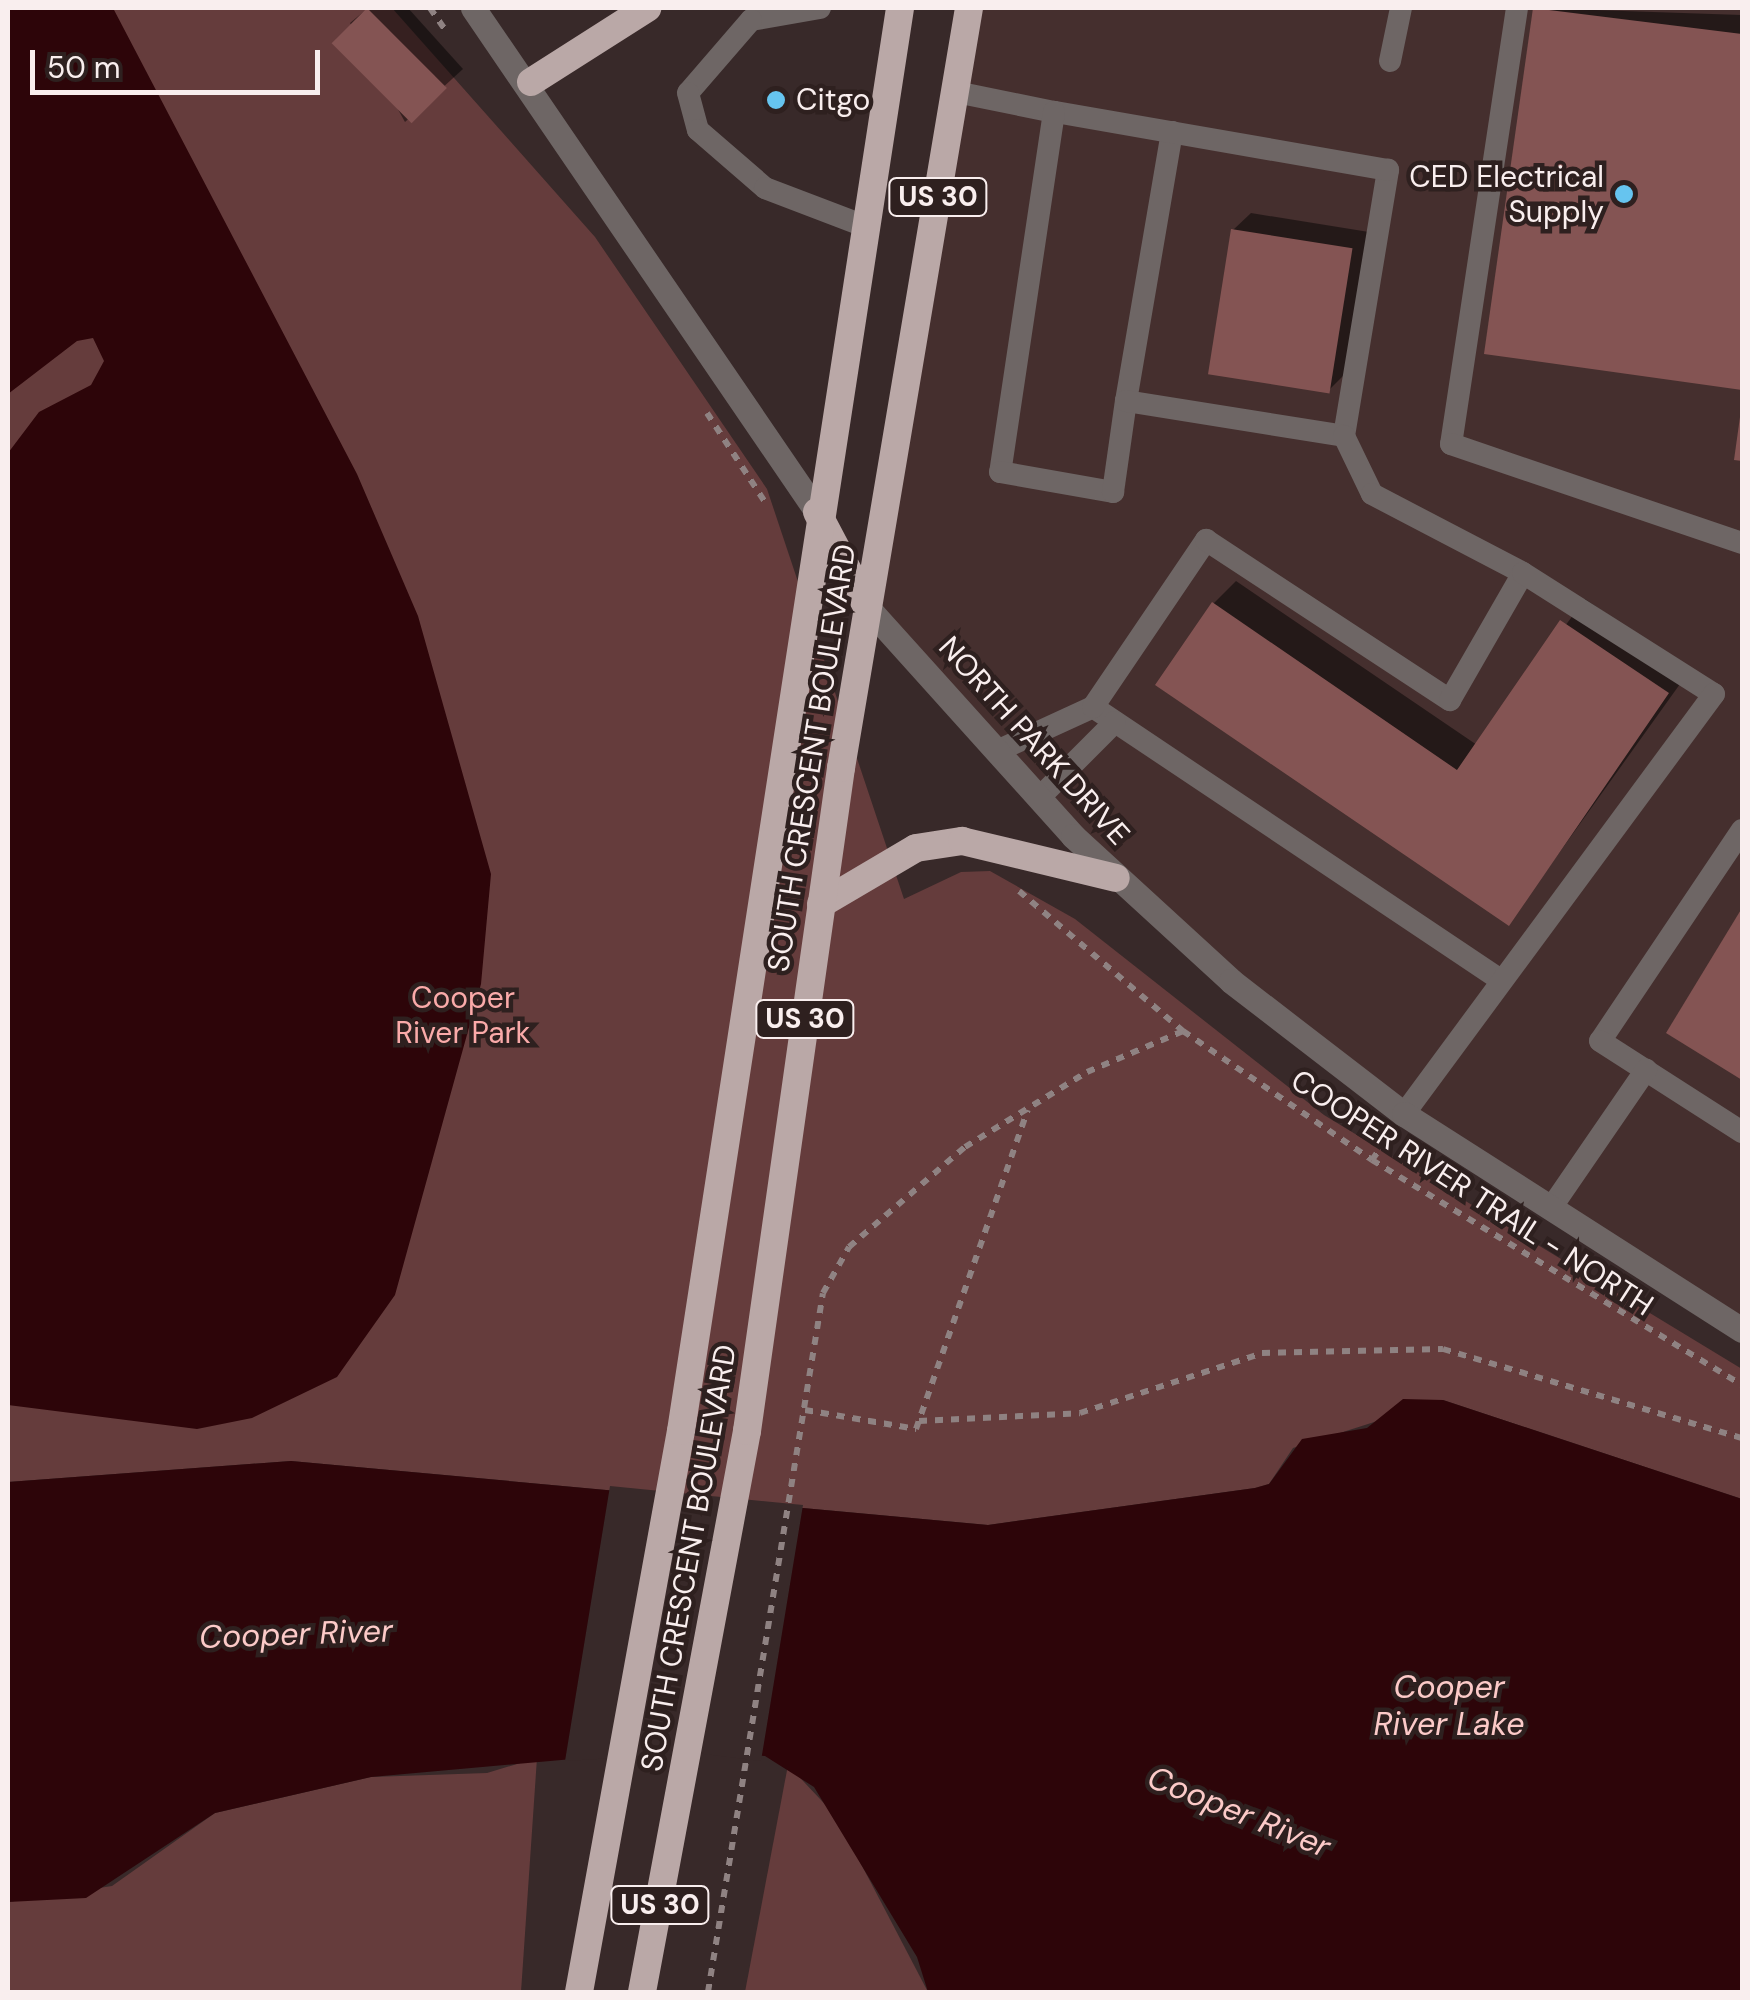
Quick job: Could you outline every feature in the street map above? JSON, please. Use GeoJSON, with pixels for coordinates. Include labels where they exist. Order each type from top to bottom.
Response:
{"type":"FeatureCollection","features":[{"type":"Feature","properties":{"kind":"highway"},"geometry":{"type":"LineString","coordinates":[[531,82],[648,8]]}},
{"type":"Feature","properties":{"kind":"highway","name":"SOUTH CRESCENT BOULEVARD"},"geometry":{"type":"LineString","coordinates":[[579,1992],[680,1432],[817,512],[867,227],[900,8]]}},
{"type":"Feature","properties":{"kind":"highway","name":"SOUTH CRESCENT BOULEVARD"},"geometry":{"type":"LineString","coordinates":[[642,1992],[747,1432],[867,607],[969,8]]}},
{"type":"Feature","properties":{"kind":"highway","name":"NORTH PARK DRIVE"},"geometry":{"type":"LineString","coordinates":[[817,512],[867,607]]}},
{"type":"Feature","properties":{"kind":"highway"},"geometry":{"type":"LineString","coordinates":[[821,904],[916,848],[962,841],[1116,878]]}},
{"type":"Feature","properties":{"kind":"street","name":"NORTH PARK DRIVE"},"geometry":{"type":"LineString","coordinates":[[473,8],[531,82],[817,512]]}},
{"type":"Feature","properties":{"kind":"street","name":"NORTH PARK DRIVE"},"geometry":{"type":"LineString","coordinates":[[867,607],[1038,798],[1116,878],[1404,1114],[1742,1330]]}},
{"type":"Feature","properties":{"kind":"lane"},"geometry":{"type":"LineString","coordinates":[[820,8],[751,20],[688,93],[698,130],[764,188],[867,227]]}},
{"type":"Feature","properties":{"kind":"lane"},"geometry":{"type":"LineString","coordinates":[[1390,61],[1401,8]]}},
{"type":"Feature","properties":{"kind":"lane"},"geometry":{"type":"LineString","coordinates":[[1517,8],[1451,444],[1742,542]]}},
{"type":"Feature","properties":{"kind":"lane"},"geometry":{"type":"LineString","coordinates":[[956,92],[1388,170],[1344,436],[1372,494],[1523,572],[1714,694],[1404,1114]]}},
{"type":"Feature","properties":{"kind":"lane"},"geometry":{"type":"LineString","coordinates":[[1054,112],[1000,472],[1112,492],[1172,132]]}},
{"type":"Feature","properties":{"kind":"lane"},"geometry":{"type":"LineString","coordinates":[[1126,401],[1344,436]]}},
{"type":"Feature","properties":{"kind":"lane"},"geometry":{"type":"LineString","coordinates":[[997,752],[1093,707],[1206,540],[1450,700],[1523,572]]}},
{"type":"Feature","properties":{"kind":"lane"},"geometry":{"type":"LineString","coordinates":[[1093,707],[1500,979]]}},
{"type":"Feature","properties":{"kind":"lane"},"geometry":{"type":"LineString","coordinates":[[1038,798],[1114,722]]}},
{"type":"Feature","properties":{"kind":"lane"},"geometry":{"type":"LineString","coordinates":[[1742,830],[1600,1042],[1742,1132]]}},
{"type":"Feature","properties":{"kind":"lane"},"geometry":{"type":"LineString","coordinates":[[1551,1208],[1646,1070]]}},
{"type":"Feature","properties":{"kind":"path","name":"COOPER RIVER TRAIL - NORTH"},"geometry":{"type":"LineString","coordinates":[[1006,886],[1183,1031],[1620,1318],[1742,1385]]}},
{"type":"Feature","properties":{"kind":"path"},"geometry":{"type":"LineString","coordinates":[[708,1992],[741,1814],[823,1293],[849,1248],[966,1147],[1028,1109],[1183,1031]]}},
{"type":"Feature","properties":{"kind":"path"},"geometry":{"type":"LineString","coordinates":[[805,1410],[916,1429],[1028,1109]]}},
{"type":"Feature","properties":{"kind":"path"},"geometry":{"type":"LineString","coordinates":[[919,1420],[1080,1414],[1262,1353],[1443,1349],[1742,1438]]}},
{"type":"Feature","properties":{"kind":"shaded area"},"geometry":{"type":"Polygon","coordinates":[[[969,8],[1742,8],[1742,1330],[1231,981],[867,607],[969,8]]]}},
{"type":"Feature","properties":{"kind":"green space","name":"Cooper River Park"},"geometry":{"type":"Polygon","coordinates":[[[8,8],[392,8],[595,237],[767,489],[904,899],[961,872],[990,871],[1075,919],[1324,1115],[1742,1369],[1742,1499],[1443,1400],[1293,1448],[1269,1484],[1255,1488],[988,1525],[291,1461],[8,1482],[8,8]]]}},
{"type":"Feature","properties":{"kind":"green space"},"geometry":{"type":"Polygon","coordinates":[[[537,1758],[521,1992],[8,1992],[8,1902],[112,1886],[215,1813],[371,1777],[487,1773],[537,1758]]]}},
{"type":"Feature","properties":{"kind":"green space"},"geometry":{"type":"Polygon","coordinates":[[[788,1765],[836,1816],[928,1992],[745,1992],[788,1765]]]}},
{"type":"Feature","properties":{"kind":"water"},"geometry":{"type":"Polygon","coordinates":[[[8,8],[113,8],[357,474],[418,616],[491,874],[481,984],[395,1295],[337,1377],[252,1418],[197,1429],[8,1405],[8,453],[39,412],[91,385],[104,361],[93,338],[77,341],[8,394],[8,8]]]}},
{"type":"Feature","properties":{"kind":"water","name":"Cooper River Lake"},"geometry":{"type":"Polygon","coordinates":[[[1403,1399],[1443,1400],[1742,1499],[1742,1992],[928,1992],[917,1957],[814,1787],[765,1756],[696,1748],[371,1777],[215,1813],[86,1898],[8,1902],[8,1482],[291,1461],[988,1525],[1269,1484],[1302,1439],[1367,1428],[1403,1399]]]}},
{"type":"Feature","properties":{"kind":"pier"},"geometry":{"type":"Polygon","coordinates":[[[610,1486],[803,1505],[761,1761],[696,1753],[565,1761],[610,1486]]]}},
{"type":"Feature","properties":{"kind":"building"},"geometry":{"type":"Polygon","coordinates":[[[367,8],[447,88],[412,123],[332,43],[367,8]]]}},
{"type":"Feature","properties":{"kind":"building","name":"CED Electrical Supply"},"geometry":{"type":"Polygon","coordinates":[[[1533,8],[1742,34],[1742,390],[1484,354],[1533,8]]]}},
{"type":"Feature","properties":{"kind":"building"},"geometry":{"type":"Polygon","coordinates":[[[1231,229],[1352,248],[1329,393],[1208,374],[1231,229]]]}},
{"type":"Feature","properties":{"kind":"building"},"geometry":{"type":"Polygon","coordinates":[[[1742,417],[1742,461],[1734,460],[1742,417]]]}},
{"type":"Feature","properties":{"kind":"building"},"geometry":{"type":"Polygon","coordinates":[[[1212,602],[1457,770],[1560,620],[1669,693],[1509,926],[1155,685],[1212,602]]]}},
{"type":"Feature","properties":{"kind":"building"},"geometry":{"type":"Polygon","coordinates":[[[1742,908],[1742,1080],[1666,1033],[1742,908]]]}},
{"type":"Feature","properties":{"kind":"place","name":"Citgo"},"geometry":{"type":"Point","coordinates":[776,100]}},
{"type":"Feature","properties":{"kind":"place","name":"CED Electrical Supply"},"geometry":{"type":"Point","coordinates":[1624,194]}},
{"type":"Feature","properties":{"kind":"water label","name":"Cooper River"},"geometry":{"type":"Point","coordinates":[296,1634]}},
{"type":"Feature","properties":{"kind":"water label","name":"Cooper River"},"geometry":{"type":"Point","coordinates":[1239,1812]}}]}
